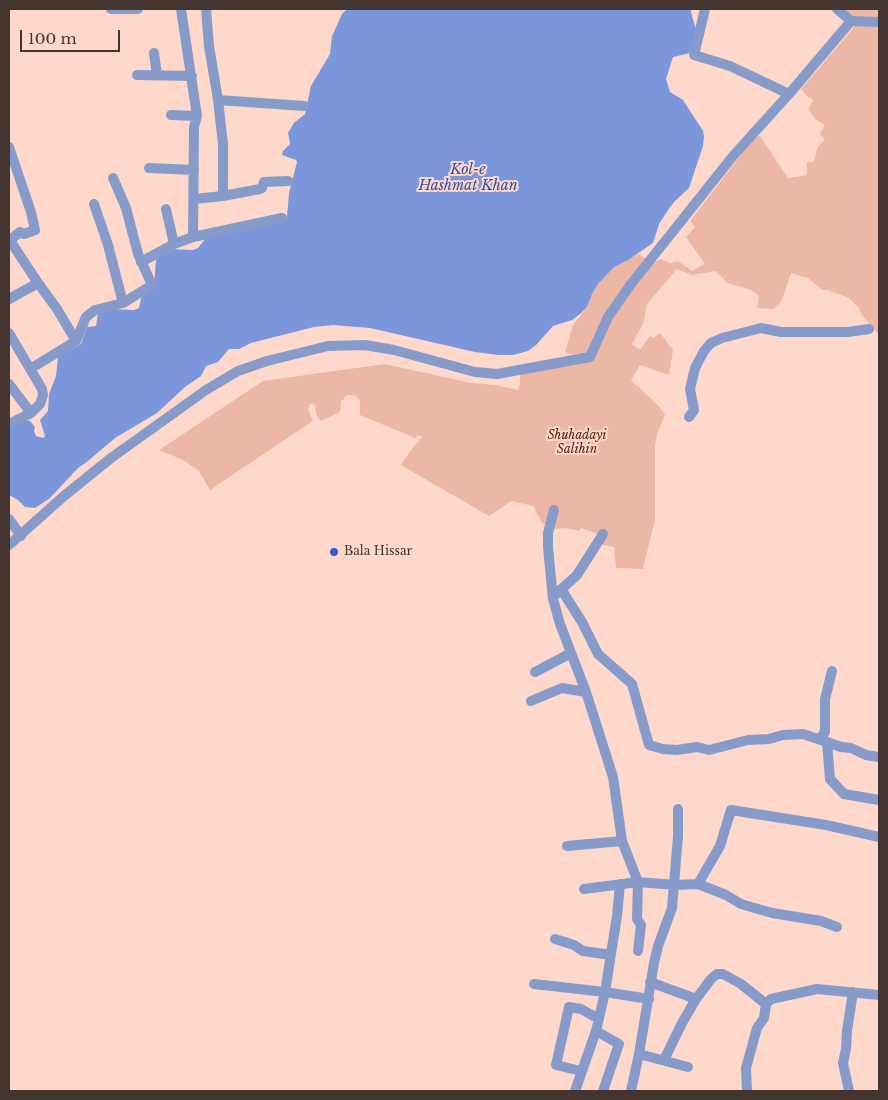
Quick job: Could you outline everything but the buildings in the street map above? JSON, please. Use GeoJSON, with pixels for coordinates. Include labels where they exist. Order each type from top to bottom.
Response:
{"type":"FeatureCollection","features":[{"type":"Feature","properties":{"kind":"street"},"geometry":{"type":"LineString","coordinates":[[111,9],[138,9]]}},
{"type":"Feature","properties":{"kind":"street"},"geometry":{"type":"LineString","coordinates":[[181,9],[197,116],[194,127],[193,237]]}},
{"type":"Feature","properties":{"kind":"street"},"geometry":{"type":"LineString","coordinates":[[206,9],[209,46],[218,100],[222,144],[223,196]]}},
{"type":"Feature","properties":{"kind":"street"},"geometry":{"type":"LineString","coordinates":[[705,9],[694,54],[730,66],[789,94]]}},
{"type":"Feature","properties":{"kind":"street"},"geometry":{"type":"LineString","coordinates":[[836,9],[851,21],[879,22]]}},
{"type":"Feature","properties":{"kind":"street"},"geometry":{"type":"LineString","coordinates":[[9,545],[64,496],[111,458],[206,390],[238,371],[267,361],[328,346],[365,345],[394,350],[475,372],[497,374],[590,357],[608,317],[630,284],[733,156],[851,21]]}},
{"type":"Feature","properties":{"kind":"street"},"geometry":{"type":"LineString","coordinates":[[154,53],[157,76]]}},
{"type":"Feature","properties":{"kind":"street"},"geometry":{"type":"LineString","coordinates":[[137,75],[192,76]]}},
{"type":"Feature","properties":{"kind":"street"},"geometry":{"type":"LineString","coordinates":[[218,100],[304,106]]}},
{"type":"Feature","properties":{"kind":"street"},"geometry":{"type":"LineString","coordinates":[[171,115],[197,116]]}},
{"type":"Feature","properties":{"kind":"street"},"geometry":{"type":"LineString","coordinates":[[9,147],[31,212],[35,230],[24,234],[20,232],[9,239],[13,253],[57,309],[76,341]]}},
{"type":"Feature","properties":{"kind":"street"},"geometry":{"type":"LineString","coordinates":[[149,168],[194,170]]}},
{"type":"Feature","properties":{"kind":"street"},"geometry":{"type":"LineString","coordinates":[[30,369],[76,341],[86,318],[95,310],[123,303],[152,285],[138,254],[126,208],[113,178]]}},
{"type":"Feature","properties":{"kind":"street"},"geometry":{"type":"LineString","coordinates":[[194,199],[223,196],[262,188],[264,182],[288,181]]}},
{"type":"Feature","properties":{"kind":"street"},"geometry":{"type":"LineString","coordinates":[[94,204],[108,245],[123,303]]}},
{"type":"Feature","properties":{"kind":"street"},"geometry":{"type":"LineString","coordinates":[[166,209],[174,244]]}},
{"type":"Feature","properties":{"kind":"street"},"geometry":{"type":"LineString","coordinates":[[141,262],[174,244],[193,237],[282,218]]}},
{"type":"Feature","properties":{"kind":"street"},"geometry":{"type":"LineString","coordinates":[[9,300],[38,283]]}},
{"type":"Feature","properties":{"kind":"street"},"geometry":{"type":"LineString","coordinates":[[689,417],[694,410],[690,389],[695,368],[704,351],[711,343],[722,338],[761,328],[781,332],[848,332],[869,329]]}},
{"type":"Feature","properties":{"kind":"street"},"geometry":{"type":"LineString","coordinates":[[9,333],[42,389],[43,395],[40,404],[31,412],[9,424]]}},
{"type":"Feature","properties":{"kind":"street"},"geometry":{"type":"LineString","coordinates":[[9,384],[31,412]]}},
{"type":"Feature","properties":{"kind":"street"},"geometry":{"type":"LineString","coordinates":[[554,510],[548,533],[548,547],[557,593],[560,624],[586,692],[613,777],[622,841],[638,882],[638,919],[641,925],[638,952]]}},
{"type":"Feature","properties":{"kind":"street"},"geometry":{"type":"LineString","coordinates":[[9,519],[21,536]]}},
{"type":"Feature","properties":{"kind":"street"},"geometry":{"type":"LineString","coordinates":[[557,593],[577,575],[603,534]]}},
{"type":"Feature","properties":{"kind":"street"},"geometry":{"type":"LineString","coordinates":[[557,593],[582,622],[598,654],[632,684],[649,745],[662,749],[697,748],[709,750],[748,740],[803,734],[841,747],[851,748],[866,755],[879,756]]}},
{"type":"Feature","properties":{"kind":"street"},"geometry":{"type":"LineString","coordinates":[[535,672],[571,653]]}},
{"type":"Feature","properties":{"kind":"street"},"geometry":{"type":"LineString","coordinates":[[832,671],[825,699],[824,740],[830,779],[844,794],[879,800]]}},
{"type":"Feature","properties":{"kind":"street"},"geometry":{"type":"LineString","coordinates":[[531,701],[562,688],[586,692]]}},
{"type":"Feature","properties":{"kind":"street"},"geometry":{"type":"LineString","coordinates":[[631,1091],[658,946],[672,908],[678,836],[678,809]]}},
{"type":"Feature","properties":{"kind":"street"},"geometry":{"type":"LineString","coordinates":[[698,884],[720,846],[731,810],[826,825],[879,837]]}},
{"type":"Feature","properties":{"kind":"street"},"geometry":{"type":"LineString","coordinates":[[567,846],[622,841]]}},
{"type":"Feature","properties":{"kind":"street"},"geometry":{"type":"LineString","coordinates":[[584,888],[638,882],[675,885],[698,884],[726,895],[740,904],[836,927]]}},
{"type":"Feature","properties":{"kind":"street"},"geometry":{"type":"LineString","coordinates":[[575,1091],[596,1031],[605,992],[620,884]]}},
{"type":"Feature","properties":{"kind":"street"},"geometry":{"type":"LineString","coordinates":[[555,939],[574,945],[583,951],[611,955]]}},
{"type":"Feature","properties":{"kind":"street"},"geometry":{"type":"LineString","coordinates":[[664,1060],[682,1022],[696,999],[711,979],[718,974],[723,974],[741,984],[766,1004]]}},
{"type":"Feature","properties":{"kind":"street"},"geometry":{"type":"LineString","coordinates":[[650,982],[696,999]]}},
{"type":"Feature","properties":{"kind":"street"},"geometry":{"type":"LineString","coordinates":[[534,984],[649,999]]}},
{"type":"Feature","properties":{"kind":"street"},"geometry":{"type":"LineString","coordinates":[[747,1091],[746,1068],[758,1028],[764,1018],[766,1004],[771,999],[817,989],[879,995]]}},
{"type":"Feature","properties":{"kind":"street"},"geometry":{"type":"LineString","coordinates":[[848,1091],[843,1063],[854,992]]}},
{"type":"Feature","properties":{"kind":"street"},"geometry":{"type":"LineString","coordinates":[[581,1072],[556,1064],[569,1007],[581,1009],[599,1019]]}},
{"type":"Feature","properties":{"kind":"street"},"geometry":{"type":"LineString","coordinates":[[596,1031],[619,1044],[603,1091]]}},
{"type":"Feature","properties":{"kind":"street"},"geometry":{"type":"LineString","coordinates":[[639,1054],[688,1067]]}},
{"type":"Feature","properties":{"kind":"green space","name":"Shuhadayi Salihin"},"geometry":{"type":"Polygon","coordinates":[[[845,9],[879,9],[879,335],[849,298],[828,290],[822,290],[808,278],[791,273],[782,300],[774,309],[757,308],[759,296],[751,290],[727,283],[716,271],[692,275],[677,269],[647,304],[643,324],[632,344],[640,350],[650,336],[653,338],[660,333],[673,350],[669,375],[640,365],[631,380],[659,406],[665,415],[657,434],[655,446],[655,519],[643,569],[616,568],[614,547],[603,545],[598,534],[581,528],[579,531],[565,528],[556,529],[542,523],[533,506],[511,501],[489,516],[401,465],[422,437],[418,435],[415,438],[360,415],[360,400],[354,395],[347,395],[341,402],[340,412],[321,421],[317,416],[314,403],[310,404],[308,410],[313,421],[210,490],[199,471],[183,460],[159,450],[263,381],[385,364],[471,383],[496,385],[518,390],[520,374],[582,355],[565,352],[573,325],[587,307],[598,284],[614,266],[639,254],[651,263],[661,259],[670,263],[678,261],[692,271],[705,264],[686,237],[695,227],[690,221],[754,138],[760,136],[788,178],[807,175],[807,162],[814,162],[818,146],[825,140],[820,134],[825,125],[816,120],[810,112],[809,108],[813,100],[801,89],[856,25],[845,9]]]}},
{"type":"Feature","properties":{"kind":"water","name":"Kol-e Hashmat Khan"},"geometry":{"type":"Polygon","coordinates":[[[347,9],[692,9],[691,12],[697,34],[690,53],[673,57],[666,79],[670,92],[683,100],[703,131],[703,146],[689,188],[668,210],[659,224],[653,243],[614,267],[598,284],[587,307],[580,314],[572,320],[553,326],[528,351],[513,355],[475,352],[370,328],[333,325],[314,327],[251,343],[239,349],[229,349],[218,362],[206,366],[201,376],[185,387],[157,413],[115,438],[78,468],[50,498],[35,508],[25,507],[9,495],[9,427],[25,420],[30,421],[35,427],[36,436],[43,438],[45,436],[40,420],[48,411],[49,394],[56,376],[58,357],[81,344],[87,327],[96,326],[98,313],[108,309],[134,310],[139,308],[142,294],[154,286],[156,260],[160,254],[168,249],[193,250],[198,248],[206,238],[287,217],[289,193],[297,162],[282,155],[283,151],[290,144],[288,133],[294,123],[305,114],[311,86],[330,54],[332,36],[342,14],[347,9]]]}},
{"type":"Feature","properties":{"kind":"place","name":"Bala Hissar"},"geometry":{"type":"Point","coordinates":[334,552]}}]}
